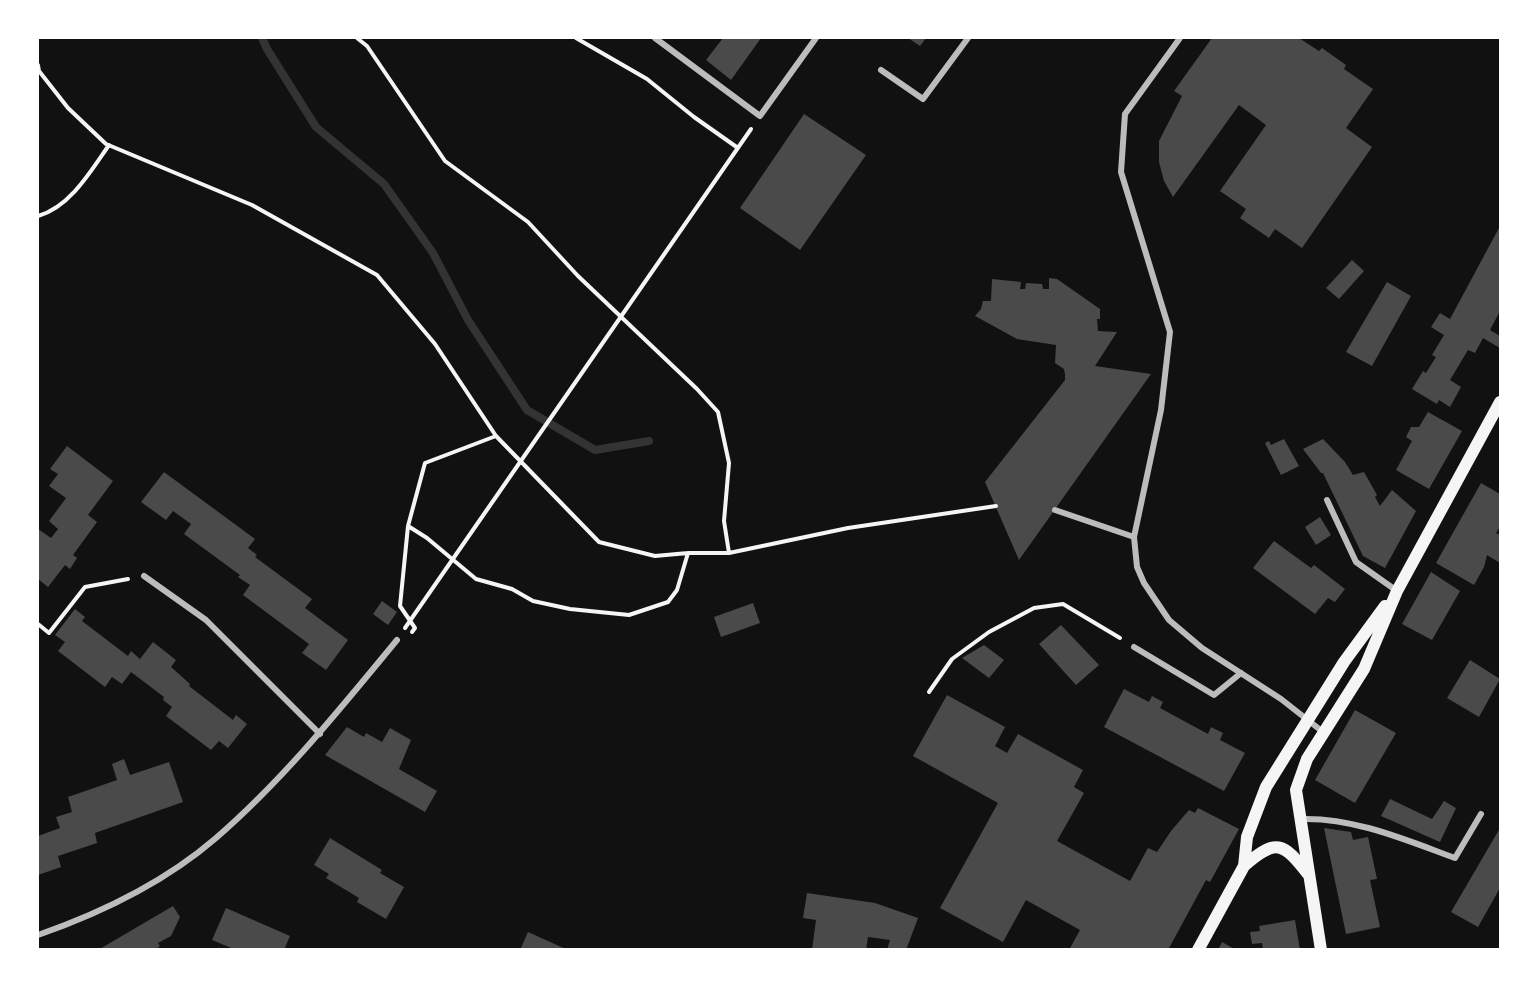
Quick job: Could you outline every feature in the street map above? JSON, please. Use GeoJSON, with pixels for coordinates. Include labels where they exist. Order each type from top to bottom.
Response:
{"type":"FeatureCollection","features":[{"type":"Feature","properties":{"kind":"main road"},"geometry":{"type":"LineString","coordinates":[[1322,950],[1296,790],[1306,759],[1364,669],[1397,591],[1500,402]]}},
{"type":"Feature","properties":{"kind":"main road"},"geometry":{"type":"LineString","coordinates":[[1244,866],[1247,837],[1266,786],[1344,662],[1397,591]]}},
{"type":"Feature","properties":{"kind":"main road"},"geometry":{"type":"LineString","coordinates":[[1198,950],[1244,866],[1266,848],[1278,847],[1293,855],[1308,875]]}},
{"type":"Feature","properties":{"kind":"street"},"geometry":{"type":"LineString","coordinates":[[655,38],[760,116],[816,38]]}},
{"type":"Feature","properties":{"kind":"street"},"geometry":{"type":"LineString","coordinates":[[881,70],[923,99],[968,38]]}},
{"type":"Feature","properties":{"kind":"street"},"geometry":{"type":"LineString","coordinates":[[1179,38],[1125,114],[1121,172],[1170,332],[1161,410],[1134,537],[1137,567],[1144,584],[1169,620],[1202,648],[1323,732]]}},
{"type":"Feature","properties":{"kind":"street"},"geometry":{"type":"LineString","coordinates":[[1327,500],[1356,562],[1397,591]]}},
{"type":"Feature","properties":{"kind":"street"},"geometry":{"type":"LineString","coordinates":[[1055,510],[1134,537]]}},
{"type":"Feature","properties":{"kind":"street"},"geometry":{"type":"LineString","coordinates":[[144,576],[206,620],[320,734]]}},
{"type":"Feature","properties":{"kind":"street"},"geometry":{"type":"LineString","coordinates":[[38,935],[99,912],[162,877],[215,838],[272,785],[320,734],[397,640]]}},
{"type":"Feature","properties":{"kind":"street"},"geometry":{"type":"LineString","coordinates":[[1134,647],[1214,695],[1241,673]]}},
{"type":"Feature","properties":{"kind":"street"},"geometry":{"type":"LineString","coordinates":[[1300,819],[1323,818],[1395,836],[1455,858],[1481,814]]}},
{"type":"Feature","properties":{"kind":"path"},"geometry":{"type":"LineString","coordinates":[[357,38],[367,46],[445,161],[528,222],[578,276],[697,389],[718,412],[729,463],[724,521],[729,553]]}},
{"type":"Feature","properties":{"kind":"path"},"geometry":{"type":"LineString","coordinates":[[576,38],[647,79],[694,117],[738,147]]}},
{"type":"Feature","properties":{"kind":"path"},"geometry":{"type":"LineString","coordinates":[[38,65],[39,71],[68,108],[109,145],[252,205],[377,275],[435,344],[496,436],[599,542],[656,556],[729,553],[848,528],[996,506]]}},
{"type":"Feature","properties":{"kind":"path"},"geometry":{"type":"LineString","coordinates":[[496,436],[425,463],[408,526],[400,606],[415,628],[404,644],[397,640],[682,229],[738,147],[760,116]]}},
{"type":"Feature","properties":{"kind":"path"},"geometry":{"type":"LineString","coordinates":[[38,216],[59,205],[79,185],[109,145]]}},
{"type":"Feature","properties":{"kind":"path"},"geometry":{"type":"LineString","coordinates":[[408,526],[427,538],[476,579],[512,589],[534,601],[570,609],[629,615],[668,602],[677,590],[688,553]]}},
{"type":"Feature","properties":{"kind":"path"},"geometry":{"type":"LineString","coordinates":[[38,624],[49,633],[85,587],[144,576]]}},
{"type":"Feature","properties":{"kind":"path"},"geometry":{"type":"LineString","coordinates":[[929,692],[952,658],[989,632],[1034,608],[1063,604],[1134,647]]}},
{"type":"Feature","properties":{"kind":"building"},"geometry":{"type":"Polygon","coordinates":[[[723,38],[761,38],[731,80],[706,60],[723,38]]]}},
{"type":"Feature","properties":{"kind":"building"},"geometry":{"type":"Polygon","coordinates":[[[908,38],[926,38],[920,46],[908,38]]]}},
{"type":"Feature","properties":{"kind":"building"},"geometry":{"type":"Polygon","coordinates":[[[1212,38],[1299,38],[1319,51],[1322,48],[1346,65],[1344,69],[1373,89],[1346,128],[1372,147],[1302,248],[1275,229],[1269,238],[1240,218],[1246,209],[1220,191],[1266,125],[1239,105],[1173,197],[1164,181],[1159,162],[1159,141],[1182,96],[1174,91],[1212,38]]]}},
{"type":"Feature","properties":{"kind":"building"},"geometry":{"type":"Polygon","coordinates":[[[804,114],[866,155],[800,250],[740,208],[804,114]]]}},
{"type":"Feature","properties":{"kind":"building"},"geometry":{"type":"Polygon","coordinates":[[[1500,226],[1500,311],[1490,330],[1500,336],[1500,348],[1483,338],[1475,353],[1468,350],[1450,380],[1461,387],[1450,407],[1439,400],[1437,404],[1412,389],[1423,371],[1426,373],[1436,357],[1432,355],[1444,335],[1431,327],[1440,313],[1450,319],[1500,226]]]}},
{"type":"Feature","properties":{"kind":"building"},"geometry":{"type":"Polygon","coordinates":[[[1352,260],[1364,271],[1339,299],[1326,288],[1352,260]]]}},
{"type":"Feature","properties":{"kind":"building"},"geometry":{"type":"Polygon","coordinates":[[[1049,278],[1057,279],[1100,309],[1100,319],[1097,319],[1098,331],[1117,332],[1095,366],[1151,374],[1019,560],[985,482],[1065,380],[1065,374],[1064,369],[1055,363],[1056,345],[1017,339],[975,316],[981,309],[983,301],[991,301],[992,279],[1021,282],[1020,289],[1025,289],[1026,283],[1042,284],[1043,289],[1049,289],[1049,278]]]}},
{"type":"Feature","properties":{"kind":"building"},"geometry":{"type":"Polygon","coordinates":[[[1387,282],[1411,296],[1372,366],[1346,352],[1387,282]]]}},
{"type":"Feature","properties":{"kind":"building"},"geometry":{"type":"Polygon","coordinates":[[[1428,412],[1462,431],[1429,489],[1396,470],[1412,441],[1406,437],[1411,427],[1419,427],[1428,412]]]}},
{"type":"Feature","properties":{"kind":"building"},"geometry":{"type":"Polygon","coordinates":[[[1284,439],[1299,466],[1281,475],[1265,443],[1269,441],[1271,445],[1284,439]]]}},
{"type":"Feature","properties":{"kind":"building"},"geometry":{"type":"Polygon","coordinates":[[[1323,439],[1345,462],[1353,475],[1364,472],[1377,495],[1375,497],[1380,506],[1392,490],[1416,511],[1385,568],[1363,556],[1323,473],[1303,449],[1323,439]]]}},
{"type":"Feature","properties":{"kind":"building"},"geometry":{"type":"Polygon","coordinates":[[[67,446],[113,481],[88,515],[97,522],[73,555],[77,558],[70,569],[65,565],[48,587],[38,579],[38,529],[51,538],[58,529],[49,521],[66,498],[49,486],[58,474],[50,469],[67,446]]]}},
{"type":"Feature","properties":{"kind":"building"},"geometry":{"type":"Polygon","coordinates":[[[164,472],[255,539],[248,548],[257,555],[255,557],[312,599],[305,608],[348,640],[326,670],[302,653],[309,644],[243,595],[250,585],[238,577],[240,575],[184,534],[191,524],[173,511],[166,520],[141,502],[164,472]]]}},
{"type":"Feature","properties":{"kind":"building"},"geometry":{"type":"Polygon","coordinates":[[[1481,483],[1500,494],[1500,527],[1496,533],[1500,535],[1500,563],[1487,555],[1484,567],[1474,585],[1436,563],[1481,483]]]}},
{"type":"Feature","properties":{"kind":"building"},"geometry":{"type":"Polygon","coordinates":[[[1320,517],[1331,535],[1316,545],[1305,527],[1320,517]]]}},
{"type":"Feature","properties":{"kind":"building"},"geometry":{"type":"Polygon","coordinates":[[[1274,541],[1311,568],[1314,565],[1345,589],[1335,602],[1328,598],[1315,614],[1253,568],[1274,541]]]}},
{"type":"Feature","properties":{"kind":"building"},"geometry":{"type":"Polygon","coordinates":[[[1431,572],[1460,591],[1432,640],[1402,624],[1431,572]]]}},
{"type":"Feature","properties":{"kind":"building"},"geometry":{"type":"Polygon","coordinates":[[[382,601],[397,612],[388,625],[373,614],[382,601]]]}},
{"type":"Feature","properties":{"kind":"building"},"geometry":{"type":"Polygon","coordinates":[[[753,603],[760,623],[721,637],[714,617],[753,603]]]}},
{"type":"Feature","properties":{"kind":"building"},"geometry":{"type":"Polygon","coordinates":[[[75,609],[85,617],[82,621],[128,656],[131,651],[140,659],[153,642],[176,660],[171,667],[190,684],[189,686],[233,720],[236,715],[247,724],[228,748],[219,741],[211,750],[166,716],[172,707],[163,700],[164,697],[131,672],[122,684],[112,677],[105,687],[58,651],[65,642],[55,635],[75,609]]]}},
{"type":"Feature","properties":{"kind":"building"},"geometry":{"type":"Polygon","coordinates":[[[1061,625],[1099,665],[1076,685],[1039,644],[1061,625]]]}},
{"type":"Feature","properties":{"kind":"building"},"geometry":{"type":"Polygon","coordinates":[[[984,645],[1004,660],[989,678],[962,658],[984,645]]]}},
{"type":"Feature","properties":{"kind":"building"},"geometry":{"type":"Polygon","coordinates":[[[1470,660],[1500,679],[1479,717],[1447,698],[1470,660]]]}},
{"type":"Feature","properties":{"kind":"building"},"geometry":{"type":"Polygon","coordinates":[[[1124,689],[1149,702],[1152,696],[1163,702],[1160,708],[1208,734],[1211,727],[1223,733],[1220,740],[1245,753],[1224,791],[1104,727],[1124,689]]]}},
{"type":"Feature","properties":{"kind":"building"},"geometry":{"type":"Polygon","coordinates":[[[947,695],[1005,727],[995,746],[1007,753],[1018,734],[1083,770],[1074,787],[1084,793],[1057,841],[1130,881],[1148,848],[1157,852],[1189,810],[1195,813],[1198,808],[1239,829],[1210,882],[1206,880],[1168,950],[1069,950],[1080,930],[1026,900],[1003,942],[940,908],[998,803],[913,756],[947,695]]]}},
{"type":"Feature","properties":{"kind":"building"},"geometry":{"type":"Polygon","coordinates":[[[1355,710],[1396,733],[1355,803],[1315,780],[1355,710]]]}},
{"type":"Feature","properties":{"kind":"building"},"geometry":{"type":"Polygon","coordinates":[[[347,727],[364,737],[366,733],[382,742],[390,728],[411,740],[399,769],[437,791],[425,812],[325,755],[347,727]]]}},
{"type":"Feature","properties":{"kind":"building"},"geometry":{"type":"Polygon","coordinates":[[[124,759],[130,775],[169,762],[183,802],[95,833],[97,843],[58,856],[61,867],[38,875],[38,836],[60,828],[56,817],[72,812],[68,797],[117,780],[112,764],[124,759]]]}},
{"type":"Feature","properties":{"kind":"building"},"geometry":{"type":"Polygon","coordinates":[[[1390,799],[1432,819],[1444,801],[1456,808],[1440,842],[1381,816],[1390,799]]]}},
{"type":"Feature","properties":{"kind":"building"},"geometry":{"type":"Polygon","coordinates":[[[1324,828],[1351,832],[1353,840],[1368,837],[1377,879],[1370,880],[1380,927],[1346,934],[1324,828]]]}},
{"type":"Feature","properties":{"kind":"building"},"geometry":{"type":"Polygon","coordinates":[[[1500,828],[1500,888],[1478,927],[1451,912],[1500,828]]]}},
{"type":"Feature","properties":{"kind":"building"},"geometry":{"type":"Polygon","coordinates":[[[330,838],[382,870],[380,873],[404,887],[386,919],[357,902],[359,898],[326,878],[329,874],[314,865],[330,838]]]}},
{"type":"Feature","properties":{"kind":"building"},"geometry":{"type":"Polygon","coordinates":[[[807,893],[875,903],[918,918],[906,950],[887,950],[890,940],[868,937],[866,950],[812,950],[816,920],[803,918],[807,893]]]}},
{"type":"Feature","properties":{"kind":"building"},"geometry":{"type":"Polygon","coordinates":[[[173,906],[180,917],[171,936],[158,943],[160,946],[155,950],[98,950],[173,906]]]}},
{"type":"Feature","properties":{"kind":"building"},"geometry":{"type":"Polygon","coordinates":[[[226,908],[290,936],[284,950],[236,950],[212,940],[226,908]]]}},
{"type":"Feature","properties":{"kind":"building"},"geometry":{"type":"Polygon","coordinates":[[[1295,920],[1300,950],[1263,950],[1262,943],[1252,944],[1250,932],[1260,931],[1259,926],[1295,920]]]}},
{"type":"Feature","properties":{"kind":"building"},"geometry":{"type":"Polygon","coordinates":[[[528,932],[568,950],[520,950],[528,932]]]}},
{"type":"Feature","properties":{"kind":"building"},"geometry":{"type":"Polygon","coordinates":[[[1222,942],[1236,950],[1218,950],[1222,942]]]}},
{"type":"Feature","properties":{"kind":"waterway"},"geometry":{"type":"LineString","coordinates":[[262,38],[316,127],[384,184],[433,253],[468,320],[527,410],[595,450],[649,441]]}}]}
